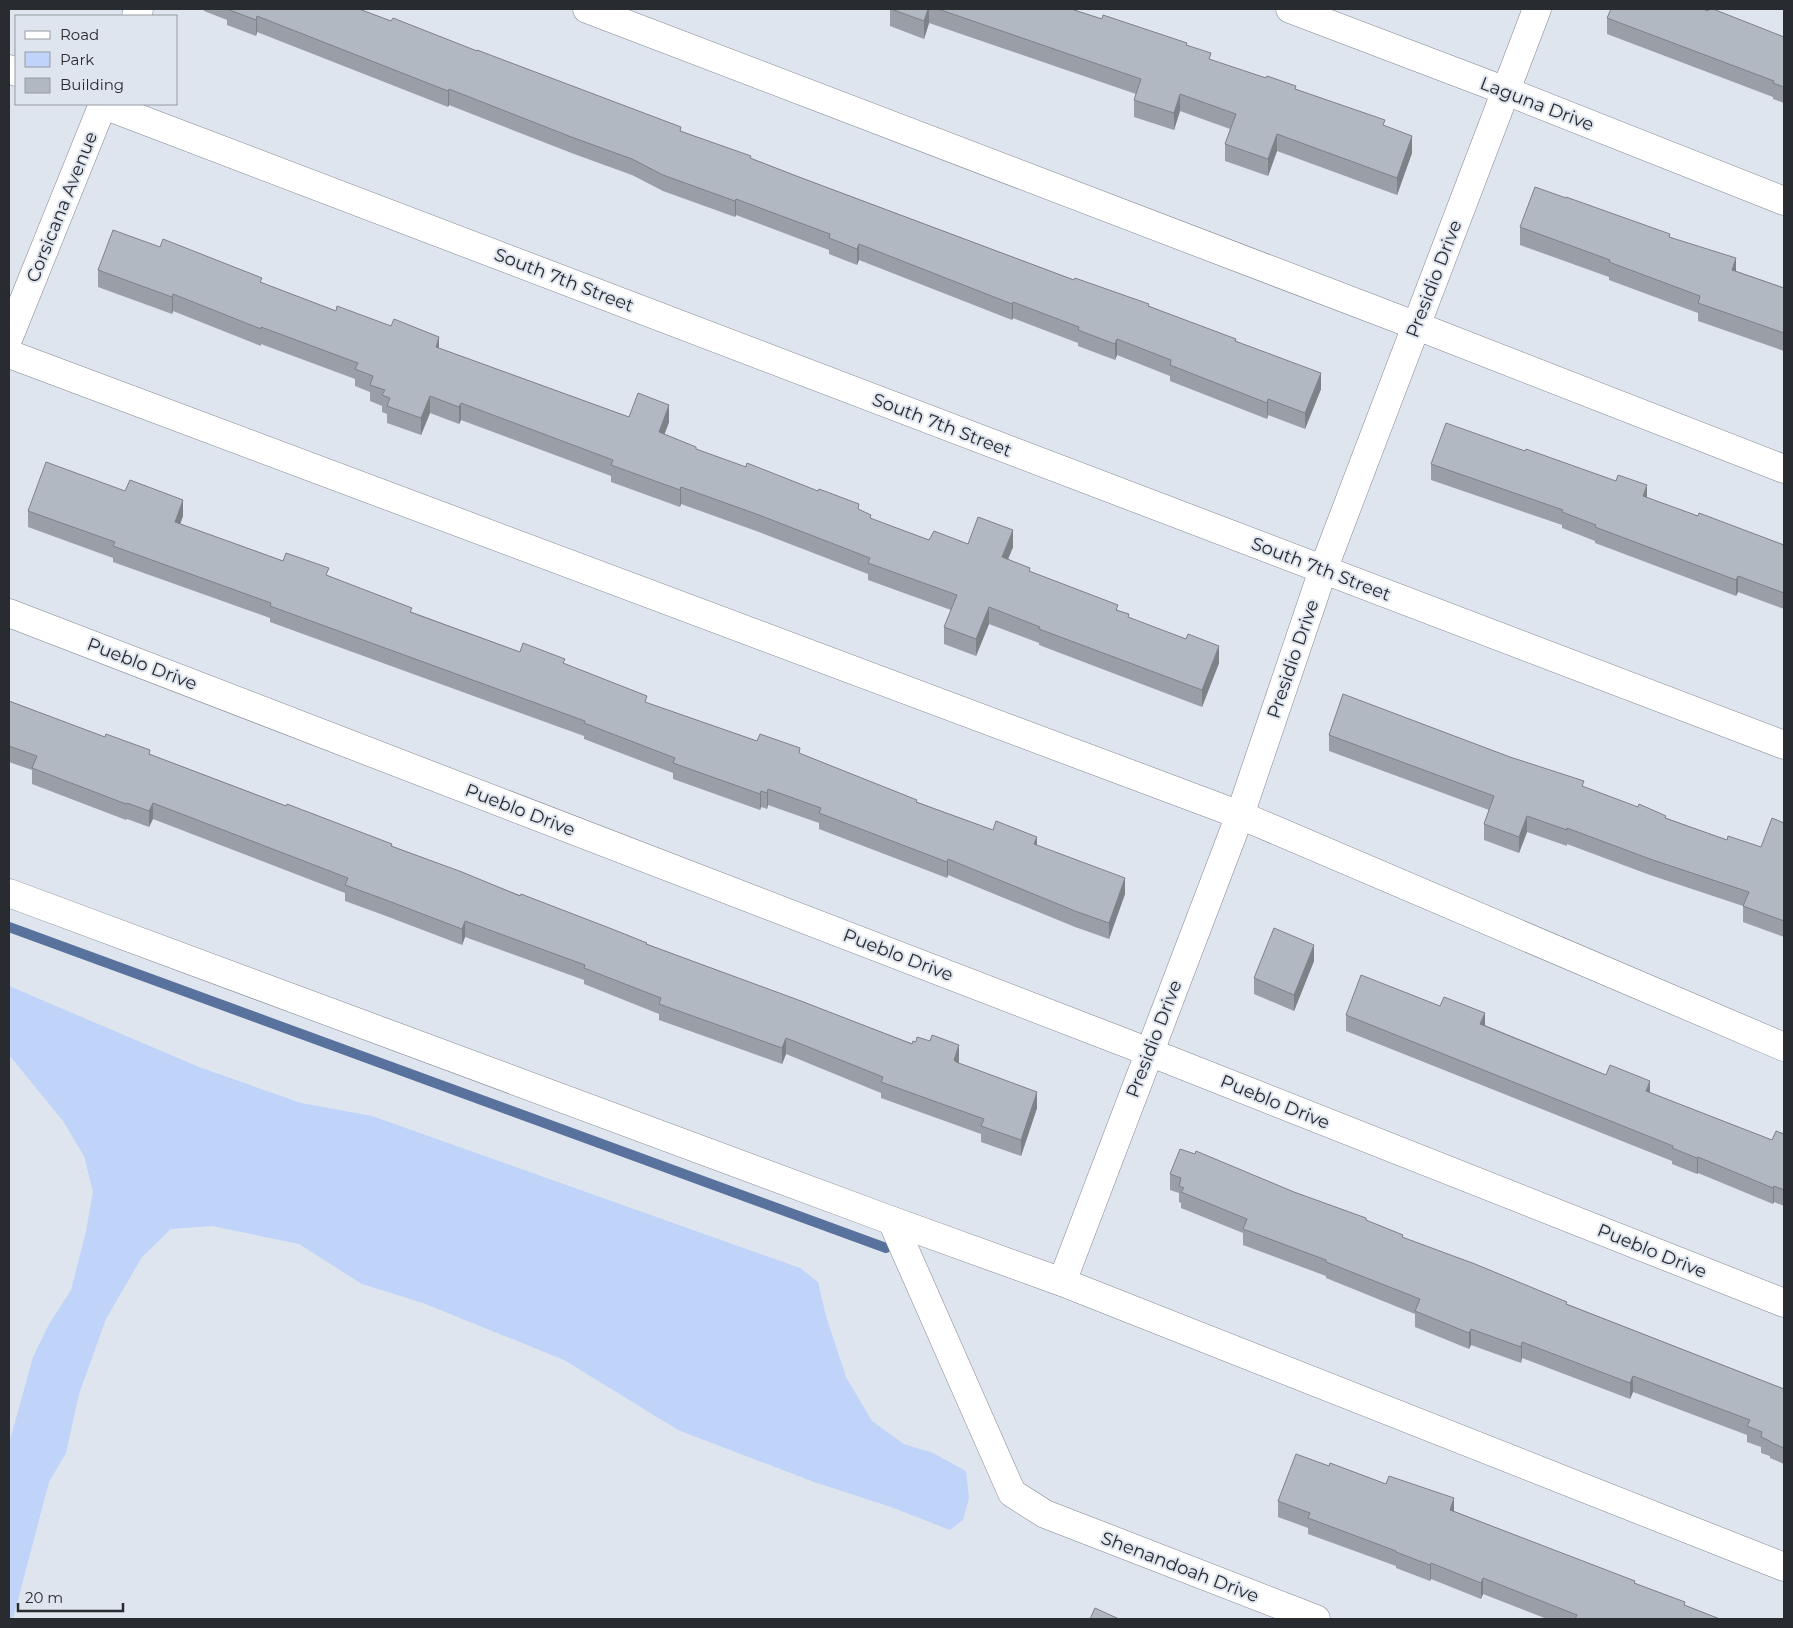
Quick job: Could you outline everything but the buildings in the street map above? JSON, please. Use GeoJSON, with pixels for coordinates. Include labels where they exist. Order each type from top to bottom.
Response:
{"type":"FeatureCollection","features":[{"type":"Feature","properties":{"kind":"street"},"geometry":{"type":"LineString","coordinates":[[587,9],[1784,469]]}},
{"type":"Feature","properties":{"kind":"street","name":"Laguna Drive"},"geometry":{"type":"LineString","coordinates":[[1290,9],[1506,91],[1784,201]]}},
{"type":"Feature","properties":{"kind":"street","name":"Presidio Drive"},"geometry":{"type":"LineString","coordinates":[[1062,1282],[1240,814],[1323,570],[1537,9]]}},
{"type":"Feature","properties":{"kind":"street","name":"Corsicana Avenue"},"geometry":{"type":"LineString","coordinates":[[9,337],[102,105]]}},
{"type":"Feature","properties":{"kind":"street","name":"South 7th Street"},"geometry":{"type":"LineString","coordinates":[[105,105],[1784,745]]}},
{"type":"Feature","properties":{"kind":"street"},"geometry":{"type":"LineString","coordinates":[[9,354],[1240,814],[1784,1047]]}},
{"type":"Feature","properties":{"kind":"street","name":"Pueblo Drive"},"geometry":{"type":"LineString","coordinates":[[9,613],[1149,1052],[1784,1303]]}},
{"type":"Feature","properties":{"kind":"street"},"geometry":{"type":"LineString","coordinates":[[9,893],[892,1221],[1062,1282],[1784,1567]]}},
{"type":"Feature","properties":{"kind":"street","name":"Shenandoah Drive"},"geometry":{"type":"LineString","coordinates":[[892,1221],[1012,1493],[1045,1514],[1265,1610],[1316,1619]]}},
{"type":"Feature","properties":{"kind":"green space"},"geometry":{"type":"Polygon","coordinates":[[[9,986],[199,1067],[301,1103],[372,1116],[800,1268],[818,1282],[826,1316],[846,1377],[872,1421],[904,1444],[933,1453],[966,1471],[969,1498],[963,1520],[950,1530],[891,1507],[814,1482],[678,1430],[564,1360],[423,1303],[362,1284],[299,1244],[212,1226],[171,1229],[142,1257],[106,1319],[79,1394],[66,1453],[49,1482],[13,1619],[9,1619],[9,1444],[33,1357],[49,1324],[71,1290],[86,1231],[93,1192],[84,1156],[63,1121],[9,1055],[9,986]]]}},
{"type":"Feature","properties":{"kind":"waterway"},"geometry":{"type":"LineString","coordinates":[[9,927],[886,1248]]}}]}
